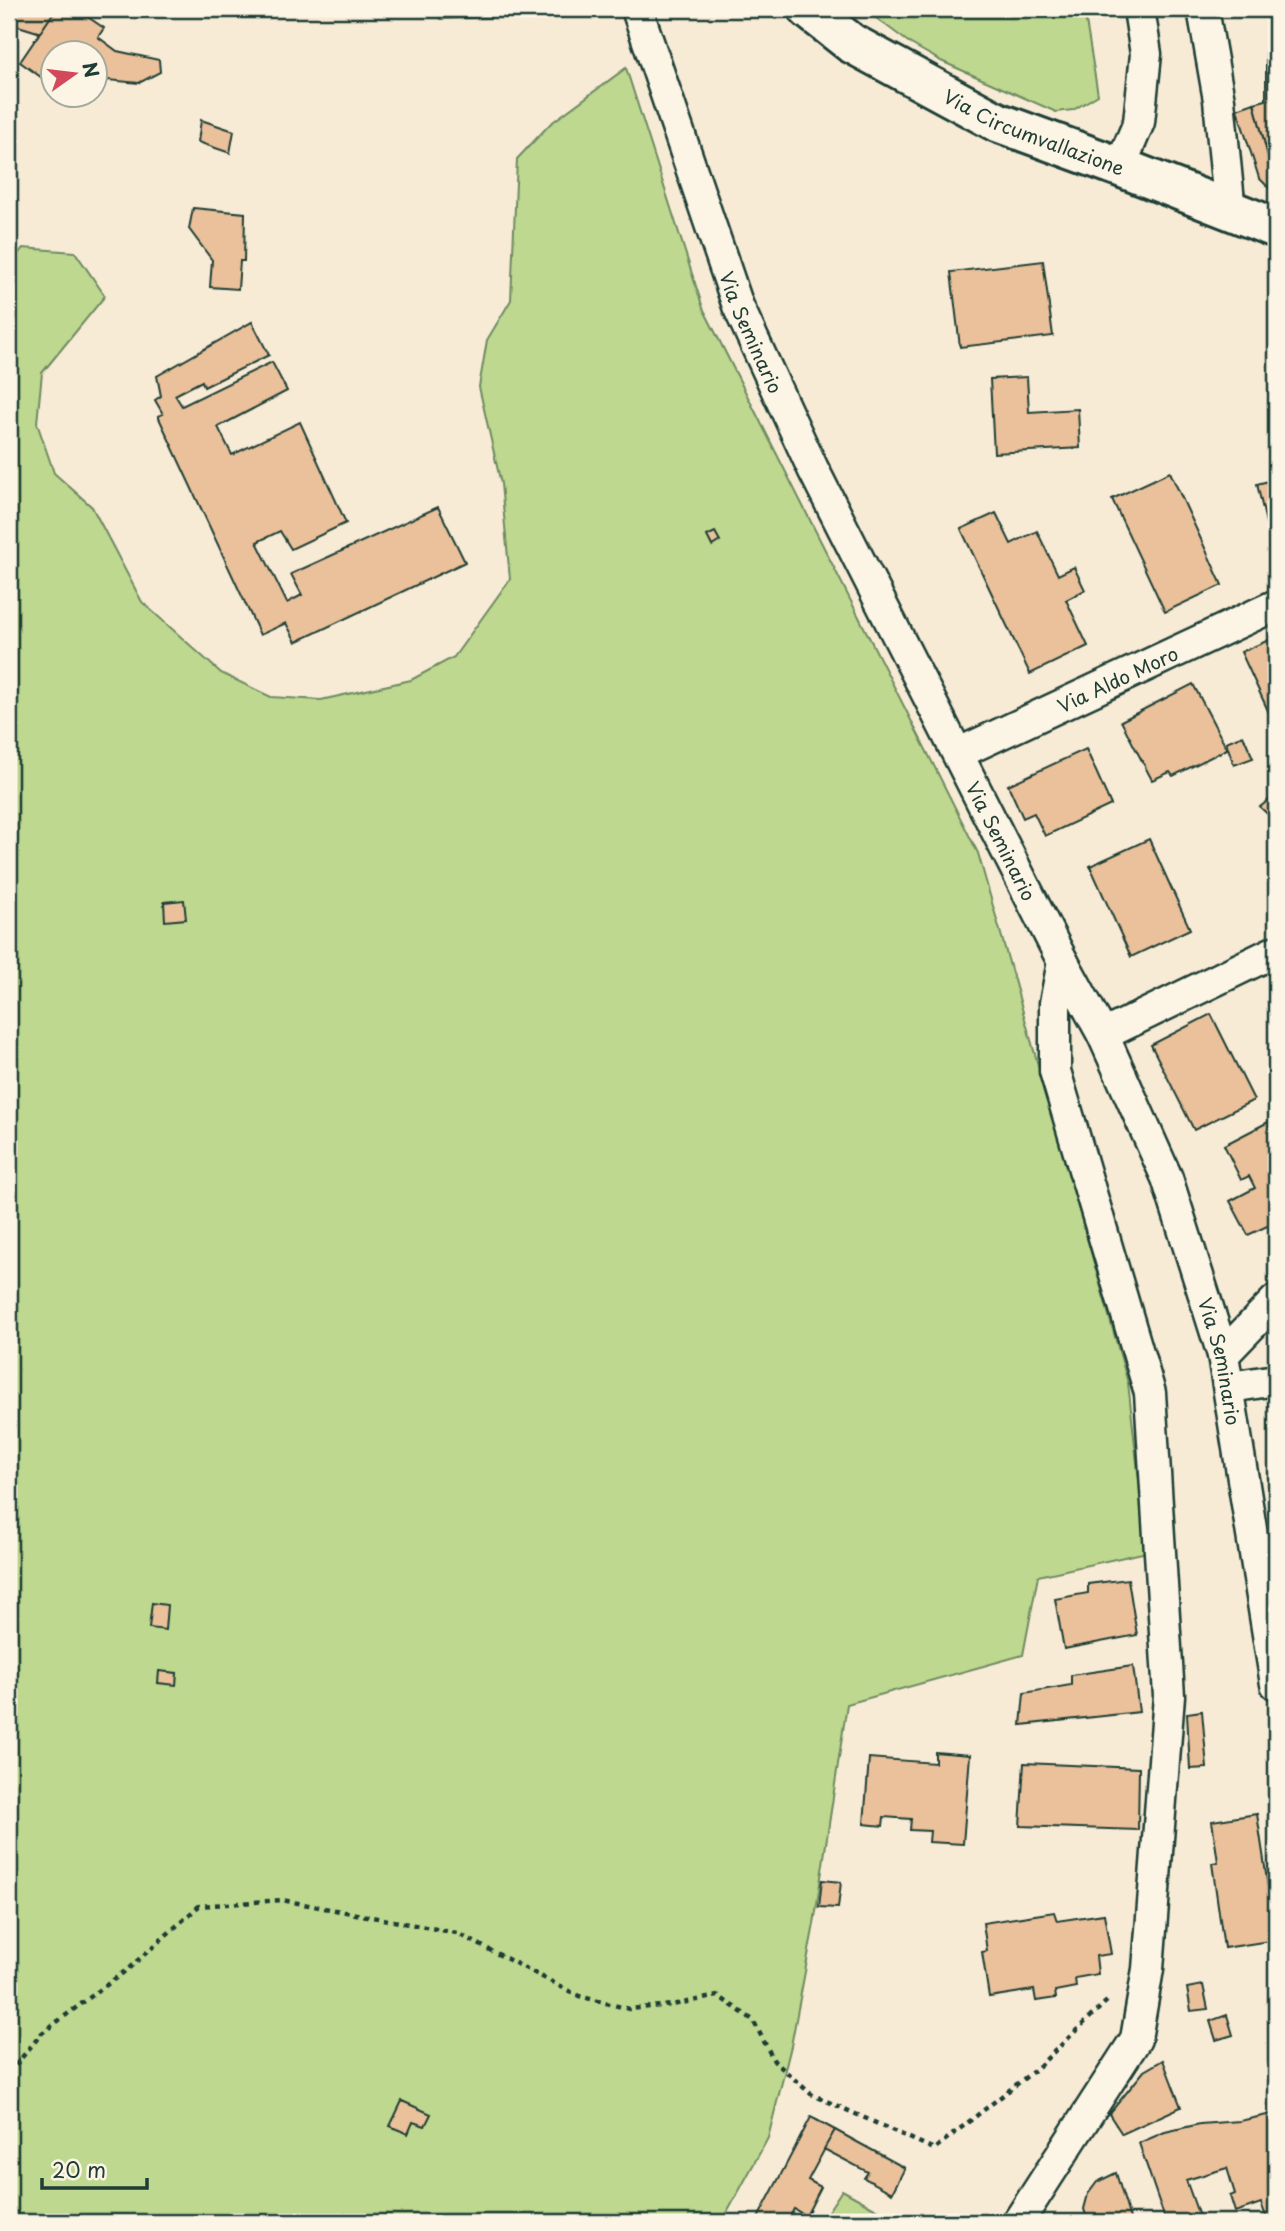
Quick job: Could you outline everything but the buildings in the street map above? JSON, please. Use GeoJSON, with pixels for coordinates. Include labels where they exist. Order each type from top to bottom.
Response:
{"type":"FeatureCollection","features":[{"type":"Feature","properties":{"kind":"street","name":"Via Circumvallazione"},"geometry":{"type":"LineString","coordinates":[[808,9],[851,43],[997,122],[1276,228]]}},
{"type":"Feature","properties":{"kind":"street"},"geometry":{"type":"LineString","coordinates":[[1120,167],[1139,122],[1146,54],[1139,9]]}},
{"type":"Feature","properties":{"kind":"street"},"geometry":{"type":"LineString","coordinates":[[1203,9],[1219,100],[1230,212]]}},
{"type":"Feature","properties":{"kind":"street","name":"Via Seminario"},"geometry":{"type":"LineString","coordinates":[[642,14],[738,306],[813,469],[1063,962],[1103,1035],[1167,1178],[1223,1355],[1276,1684]]}},
{"type":"Feature","properties":{"kind":"street","name":"Via Aldo Moro"},"geometry":{"type":"LineString","coordinates":[[959,753],[1276,605]]}},
{"type":"Feature","properties":{"kind":"street"},"geometry":{"type":"LineString","coordinates":[[1103,1035],[1276,951]]}},
{"type":"Feature","properties":{"kind":"street"},"geometry":{"type":"LineString","coordinates":[[1018,2222],[1136,2039],[1148,1969],[1169,1696],[1150,1393],[1055,1071],[1055,1003],[1063,962]]}},
{"type":"Feature","properties":{"kind":"street"},"geometry":{"type":"LineString","coordinates":[[1223,1355],[1276,1300]]}},
{"type":"Feature","properties":{"kind":"street"},"geometry":{"type":"LineString","coordinates":[[1230,1388],[1276,1380]]}},
{"type":"Feature","properties":{"kind":"path"},"geometry":{"type":"LineString","coordinates":[[9,2073],[42,2034],[128,1969],[199,1906],[282,1900],[457,1933],[579,1996],[629,2009],[672,2005],[718,1996],[753,2021],[774,2061],[811,2094],[934,2148],[1035,2070],[1106,2002],[1148,1969]]}},
{"type":"Feature","properties":{"kind":"green space"},"geometry":{"type":"Polygon","coordinates":[[[429,9],[519,9],[489,17],[441,19],[429,9]]]}},
{"type":"Feature","properties":{"kind":"green space"},"geometry":{"type":"Polygon","coordinates":[[[864,9],[1084,9],[1098,95],[1073,110],[1056,112],[941,61],[911,44],[864,9]]]}},
{"type":"Feature","properties":{"kind":"green space"},"geometry":{"type":"Polygon","coordinates":[[[626,68],[703,308],[978,853],[1128,1383],[1147,1552],[1038,1576],[1023,1655],[847,1704],[814,1924],[791,2046],[768,2138],[722,2222],[9,2222],[9,264],[23,248],[75,252],[105,296],[42,373],[37,423],[54,473],[92,507],[142,602],[221,673],[271,697],[321,700],[411,680],[454,657],[510,579],[501,484],[479,387],[487,340],[511,300],[517,159],[550,124],[626,68]]]}},
{"type":"Feature","properties":{"kind":"green space"},"geometry":{"type":"Polygon","coordinates":[[[842,2190],[900,2222],[821,2222],[842,2190]]]}}]}
